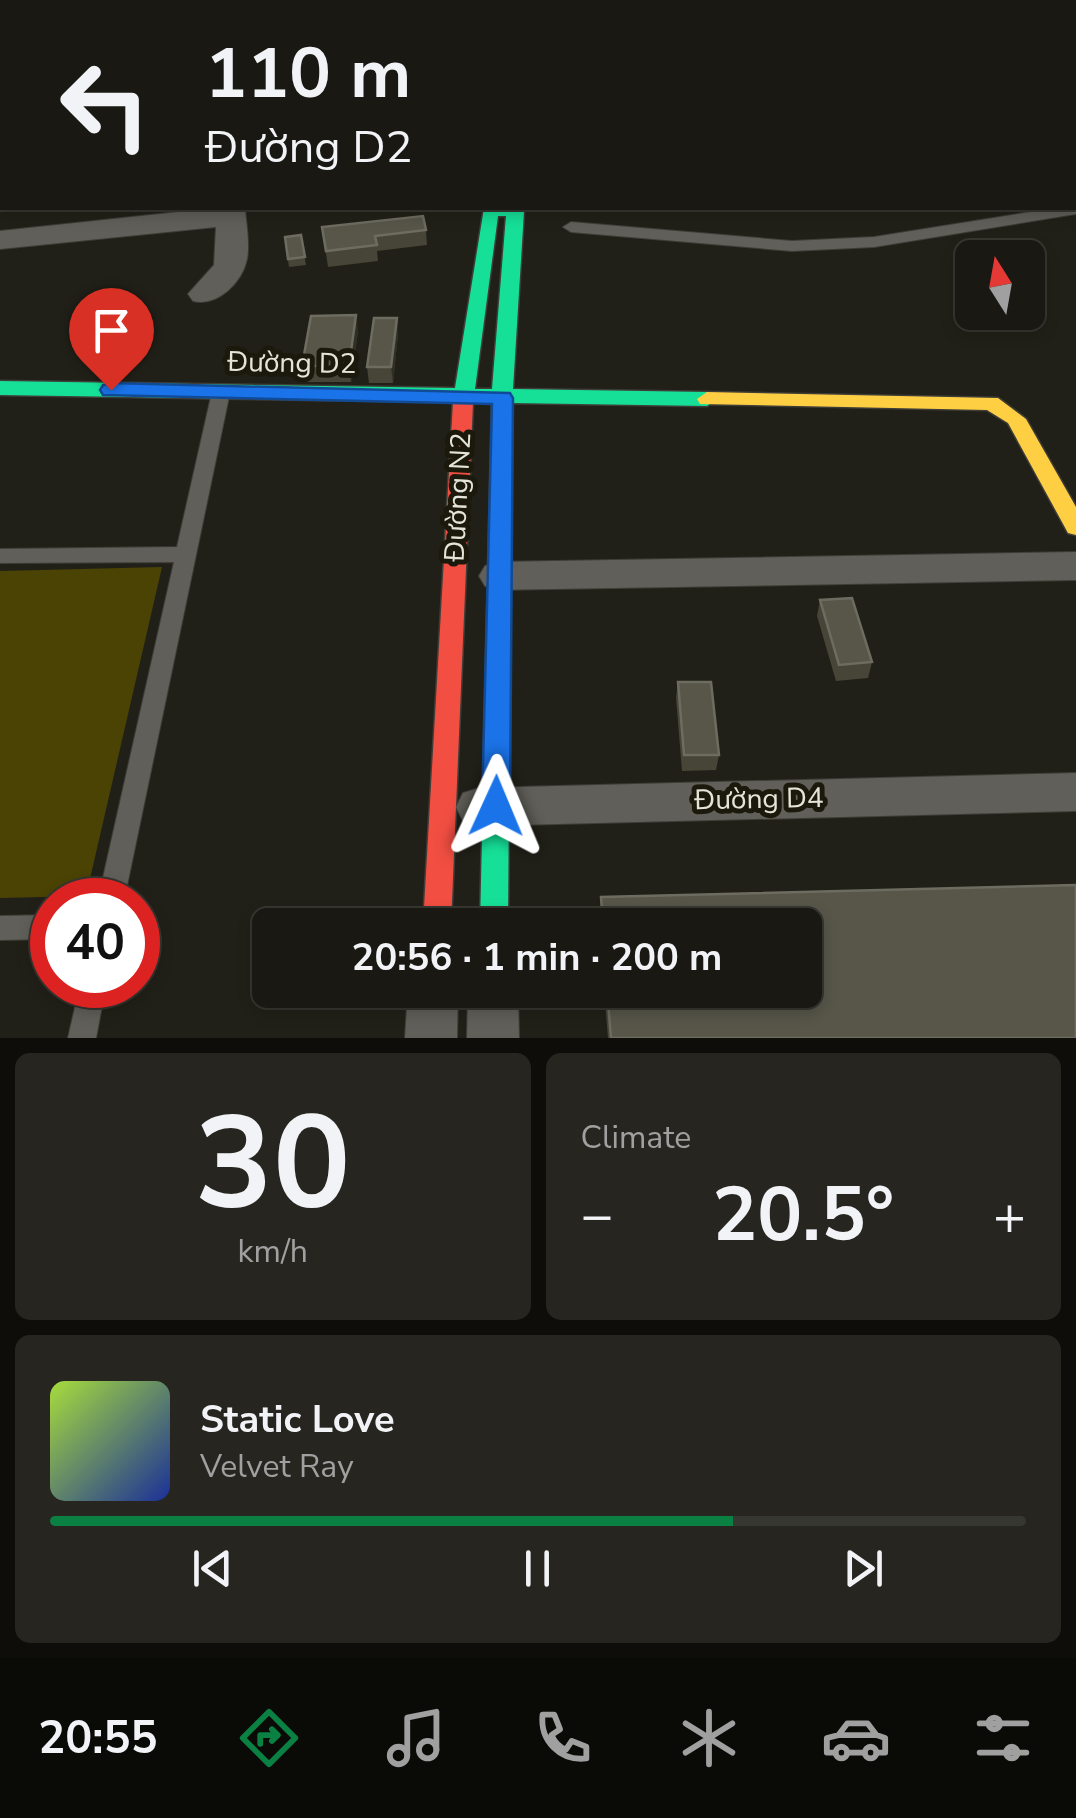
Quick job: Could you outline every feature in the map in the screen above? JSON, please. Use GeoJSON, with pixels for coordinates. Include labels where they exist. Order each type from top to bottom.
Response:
{"type":"FeatureCollection","features":[{"type":"Feature","properties":{"kind":"street","name":"Đường N2"},"geometry":{"type":"LineString","coordinates":[[438,908],[463,396],[490,211],[502,210]]}},
{"type":"Feature","properties":{"kind":"street","name":"Đường N2"},"geometry":{"type":"LineString","coordinates":[[494,908],[502,398],[515,210]]}},
{"type":"Feature","properties":{"kind":"street"},"geometry":{"type":"LineString","coordinates":[[0,240],[230,212],[234,260],[227,275],[204,294]]}},
{"type":"Feature","properties":{"kind":"street","name":"Đường D2"},"geometry":{"type":"LineString","coordinates":[[0,388],[992,403],[1016,419],[1076,527]]}},
{"type":"Feature","properties":{"kind":"street"},"geometry":{"type":"LineString","coordinates":[[500,576],[1076,566]]}},
{"type":"Feature","properties":{"kind":"street","name":"Đường D4"},"geometry":{"type":"LineString","coordinates":[[442,810],[1076,792]]}},
{"type":"Feature","properties":{"kind":"street"},"geometry":{"type":"LineString","coordinates":[[431,1038],[433,1008]]}},
{"type":"Feature","properties":{"kind":"street"},"geometry":{"type":"LineString","coordinates":[[493,1008],[493,1038]]}},
{"type":"Feature","properties":{"kind":"lane"},"geometry":{"type":"LineString","coordinates":[[571,228],[792,246],[874,242],[1070,210]]}},
{"type":"Feature","properties":{"kind":"lane"},"geometry":{"type":"LineString","coordinates":[[117,878],[221,392]]}},
{"type":"Feature","properties":{"kind":"lane"},"geometry":{"type":"LineString","coordinates":[[0,556],[186,554]]}},
{"type":"Feature","properties":{"kind":"lane"},"geometry":{"type":"LineString","coordinates":[[0,928],[30,927]]}},
{"type":"Feature","properties":{"kind":"lane"},"geometry":{"type":"LineString","coordinates":[[82,1038],[88,1008]]}},
{"type":"Feature","properties":{"kind":"shaded area"},"geometry":{"type":"Polygon","coordinates":[[[162,567],[90,878],[30,878],[30,897],[0,898],[0,571],[162,567]]]}},
{"type":"Feature","properties":{"kind":"building"},"geometry":{"type":"Polygon","coordinates":[[[423,216],[426,230],[375,236],[377,245],[326,251],[322,227],[423,216]]]}},
{"type":"Feature","properties":{"kind":"building"},"geometry":{"type":"Polygon","coordinates":[[[301,235],[305,257],[288,259],[285,237],[301,235]]]}},
{"type":"Feature","properties":{"kind":"building"},"geometry":{"type":"Polygon","coordinates":[[[356,315],[349,366],[302,366],[311,316],[356,315]]]}},
{"type":"Feature","properties":{"kind":"building"},"geometry":{"type":"Polygon","coordinates":[[[374,318],[397,318],[391,367],[367,367],[374,318]]]}},
{"type":"Feature","properties":{"kind":"building"},"geometry":{"type":"Polygon","coordinates":[[[852,598],[872,662],[839,665],[820,600],[852,598]]]}},
{"type":"Feature","properties":{"kind":"building"},"geometry":{"type":"Polygon","coordinates":[[[678,682],[711,682],[719,755],[684,755],[678,682]]]}},
{"type":"Feature","properties":{"kind":"building"},"geometry":{"type":"Polygon","coordinates":[[[1076,885],[1076,1038],[611,1038],[608,1008],[822,1008],[822,908],[602,908],[601,897],[1076,885]]]}},
{"type":"Feature","properties":{"kind":"traffic: fast"},"geometry":{"type":"LineString","coordinates":[[463,402],[490,211],[515,211],[502,397],[494,908]]}},
{"type":"Feature","properties":{"kind":"traffic: fast"},"geometry":{"type":"LineString","coordinates":[[0,388],[707,399]]}},
{"type":"Feature","properties":{"kind":"traffic: slow"},"geometry":{"type":"LineString","coordinates":[[707,399],[991,403],[1016,419],[1076,527]]}},
{"type":"Feature","properties":{"kind":"traffic: jam"},"geometry":{"type":"LineString","coordinates":[[438,908],[463,402]]}},
{"type":"Feature","properties":{"kind":"route"},"geometry":{"type":"LineString","coordinates":[[111,390],[502,398],[496,806]]}}]}
